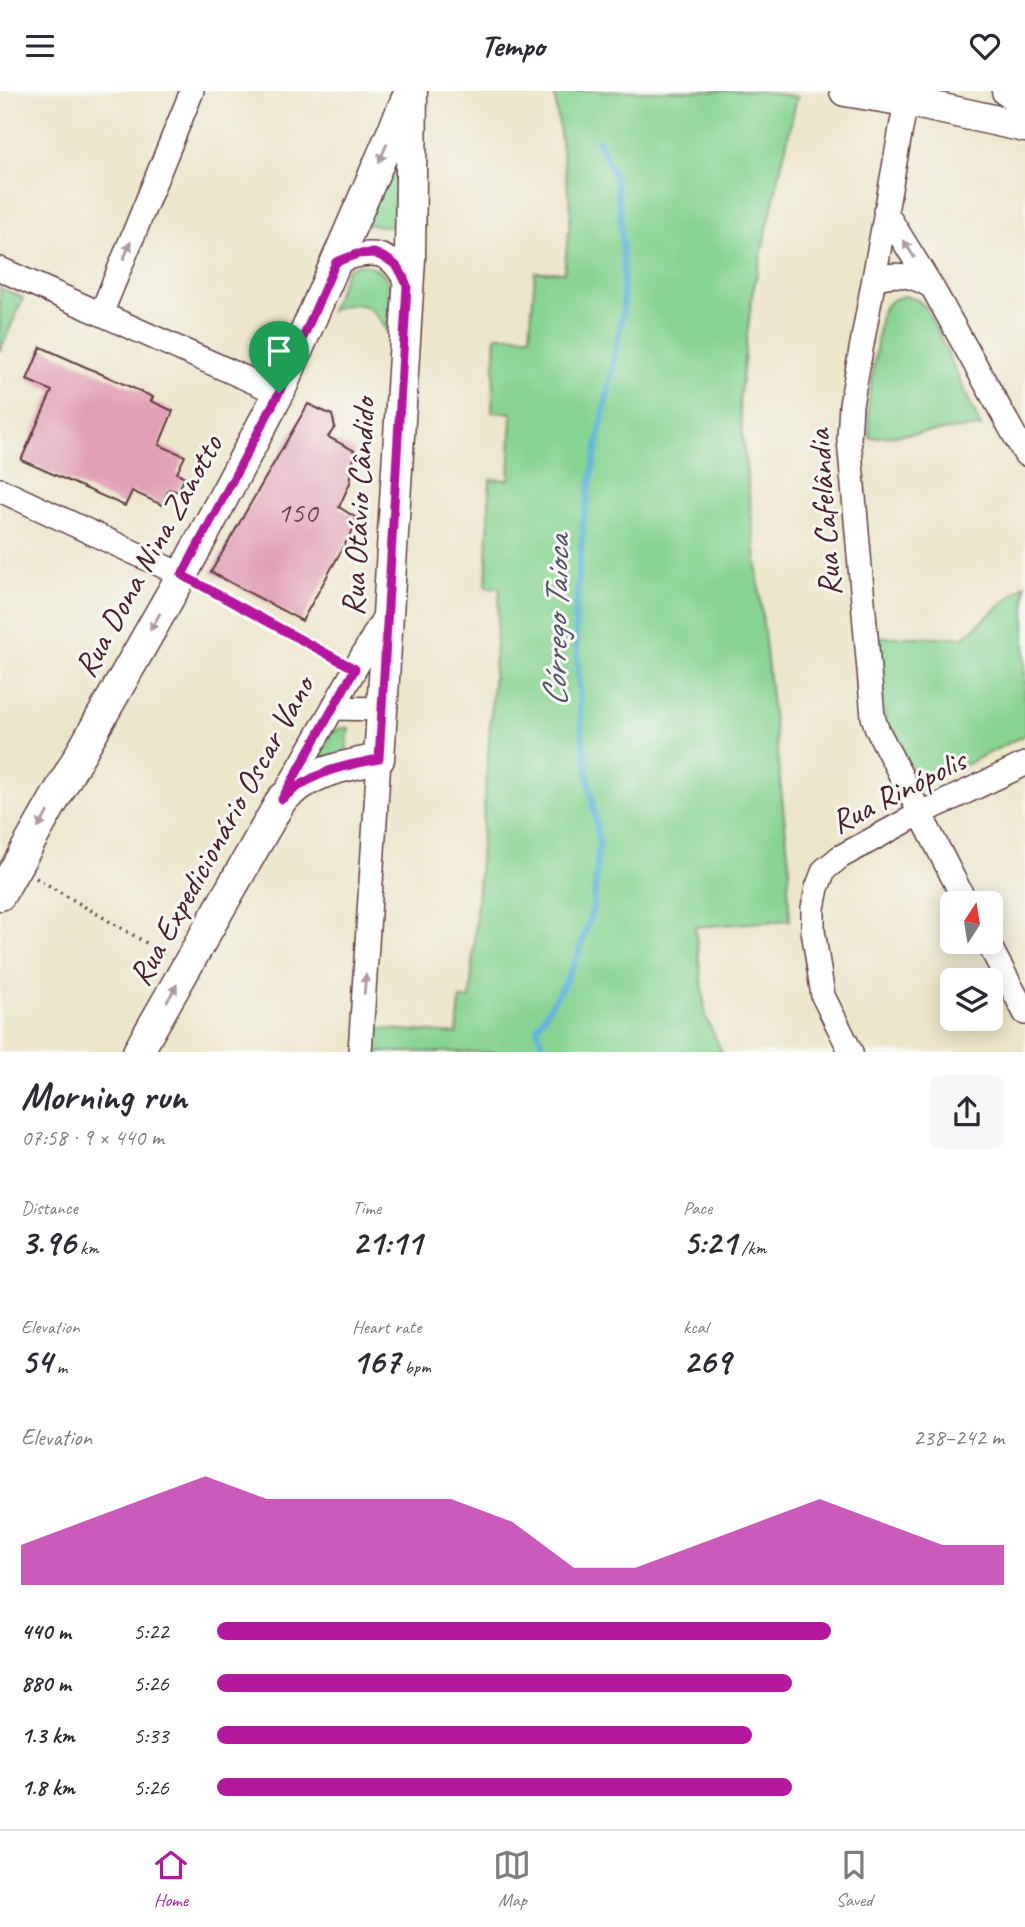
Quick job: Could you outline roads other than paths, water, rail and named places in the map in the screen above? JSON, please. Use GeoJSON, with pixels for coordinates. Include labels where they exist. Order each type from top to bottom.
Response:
{"type":"FeatureCollection","features":[{"type":"Feature","properties":{"kind":"main road","name":"Rua Dona Nina Zanotto"},"geometry":{"type":"LineString","coordinates":[[0,895],[182,575],[279,393],[411,91]]}},
{"type":"Feature","properties":{"kind":"main road","name":"Rua Otávio Cândido"},"geometry":{"type":"LineString","coordinates":[[379,759],[410,246],[411,91]]}},
{"type":"Feature","properties":{"kind":"main road"},"geometry":{"type":"LineString","coordinates":[[845,91],[897,98],[1025,127]]}},
{"type":"Feature","properties":{"kind":"main road"},"geometry":{"type":"LineString","coordinates":[[897,98],[962,91]]}},
{"type":"Feature","properties":{"kind":"main road"},"geometry":{"type":"LineString","coordinates":[[1007,91],[1025,102]]}},
{"type":"Feature","properties":{"kind":"main road"},"geometry":{"type":"LineString","coordinates":[[282,799],[297,785],[318,774],[379,759]]}},
{"type":"Feature","properties":{"kind":"main road","name":"Rua Expedicionário Oscar Vano"},"geometry":{"type":"LineString","coordinates":[[138,1052],[282,799]]}},
{"type":"Feature","properties":{"kind":"street"},"geometry":{"type":"LineString","coordinates":[[101,314],[192,91]]}},
{"type":"Feature","properties":{"kind":"street","name":"Rua Cafelândia"},"geometry":{"type":"LineString","coordinates":[[897,98],[885,211],[851,405],[849,439],[870,705],[877,730],[960,891]]}},
{"type":"Feature","properties":{"kind":"street"},"geometry":{"type":"LineString","coordinates":[[885,211],[932,287],[1025,454]]}},
{"type":"Feature","properties":{"kind":"street"},"geometry":{"type":"LineString","coordinates":[[336,262],[357,254],[374,253],[389,259],[401,271],[407,286]]}},
{"type":"Feature","properties":{"kind":"street"},"geometry":{"type":"LineString","coordinates":[[0,269],[279,393]]}},
{"type":"Feature","properties":{"kind":"street"},"geometry":{"type":"LineString","coordinates":[[874,279],[886,275],[910,276],[932,287]]}},
{"type":"Feature","properties":{"kind":"street"},"geometry":{"type":"LineString","coordinates":[[1,492],[182,575]]}},
{"type":"Feature","properties":{"kind":"street","name":"Rua Expedicionário Oscar Vano"},"geometry":{"type":"LineString","coordinates":[[282,799],[388,610]]}},
{"type":"Feature","properties":{"kind":"street"},"geometry":{"type":"LineString","coordinates":[[333,708],[382,709]]}},
{"type":"Feature","properties":{"kind":"street","name":"Rua Otávio Cândido"},"geometry":{"type":"LineString","coordinates":[[360,1052],[379,759]]}},
{"type":"Feature","properties":{"kind":"street","name":"Rua Rinópolis"},"geometry":{"type":"LineString","coordinates":[[851,1052],[823,996],[813,930],[813,908],[824,870],[840,857],[919,814],[1025,764]]}},
{"type":"Feature","properties":{"kind":"street"},"geometry":{"type":"LineString","coordinates":[[994,954],[1025,1013]]}},
{"type":"Feature","properties":{"kind":"waterway","name":"Córrego Taioca"},"geometry":{"type":"LineString","coordinates":[[546,1052],[537,1028],[563,986],[578,955],[593,908],[599,842],[582,738],[575,616],[584,516],[623,311],[623,261],[615,178],[598,140]]}}]}
